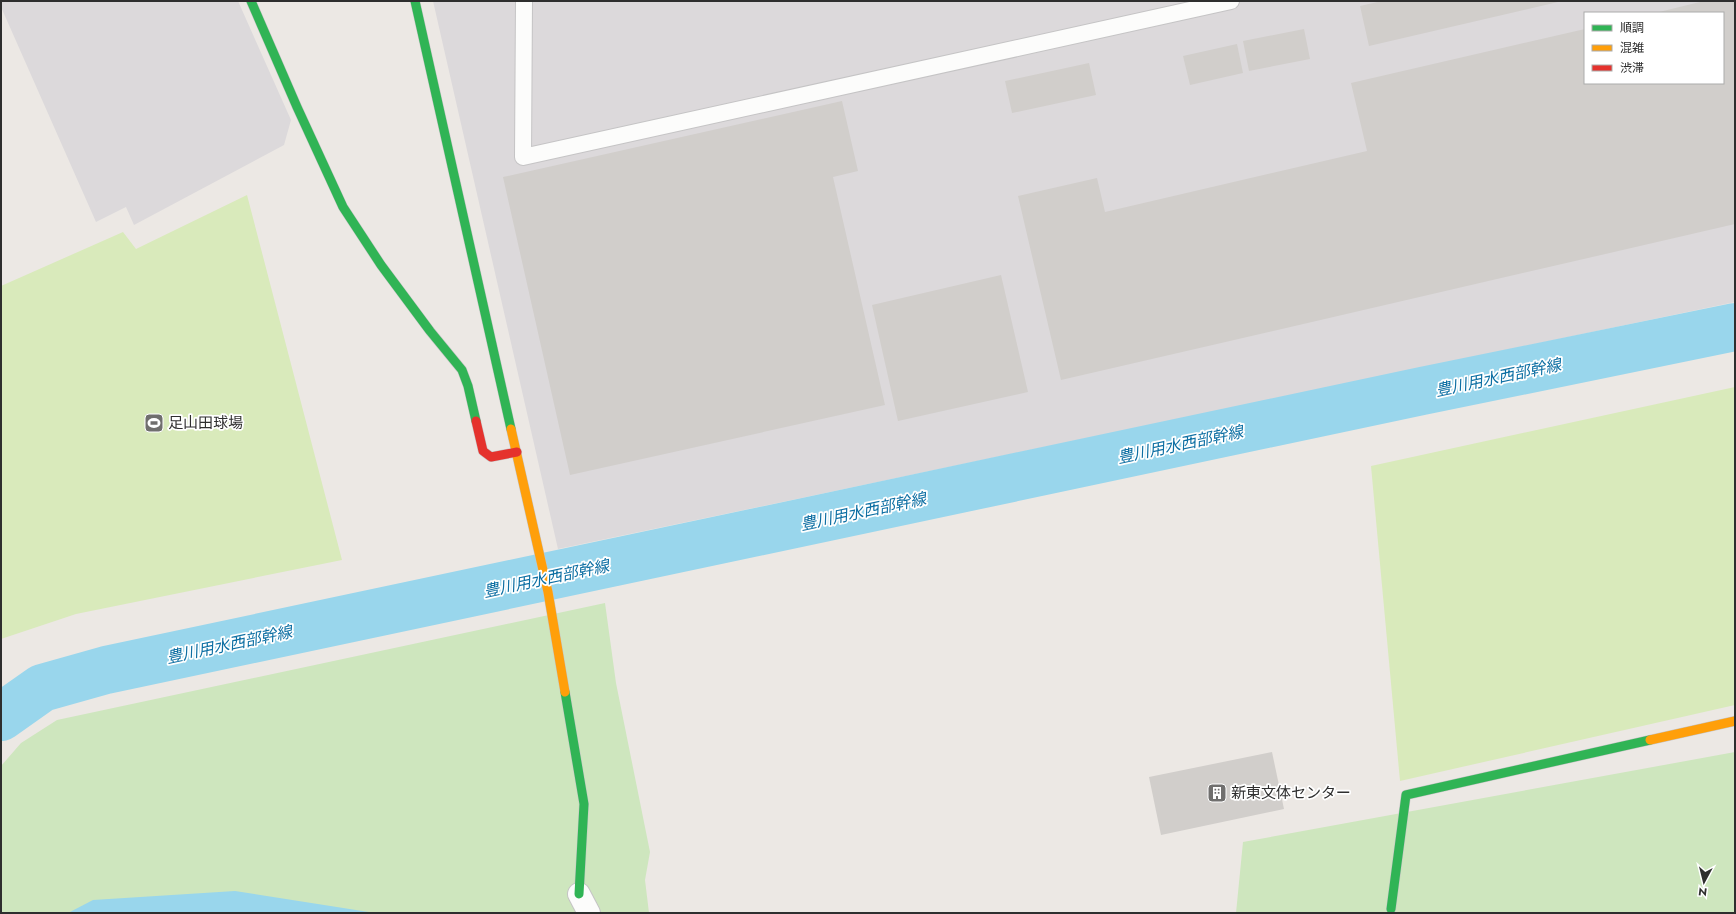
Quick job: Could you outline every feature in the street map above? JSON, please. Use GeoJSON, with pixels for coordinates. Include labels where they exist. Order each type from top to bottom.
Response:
{"type":"FeatureCollection","features":[{"type":"Feature","properties":{"kind":"street"},"geometry":{"type":"LineString","coordinates":[[251,1],[297,107],[343,207],[381,265],[430,331],[462,370],[468,386],[483,451],[491,457],[517,452]]}},
{"type":"Feature","properties":{"kind":"street"},"geometry":{"type":"LineString","coordinates":[[415,1],[548,592],[584,804],[577,903],[589,913]]}},
{"type":"Feature","properties":{"kind":"street"},"geometry":{"type":"LineString","coordinates":[[1391,909],[1406,795],[1735,722]]}},
{"type":"Feature","properties":{"kind":"lane"},"geometry":{"type":"LineString","coordinates":[[524,1],[523,157],[1231,1]]}},
{"type":"Feature","properties":{"kind":"shaded area"},"geometry":{"type":"Polygon","coordinates":[[[1,1],[238,1],[291,120],[284,145],[134,225],[126,207],[96,222],[1,7],[1,1]]]}},
{"type":"Feature","properties":{"kind":"shaded area"},"geometry":{"type":"Polygon","coordinates":[[[433,1],[1735,1],[1735,302],[558,549],[433,1]]]}},
{"type":"Feature","properties":{"kind":"green space","name":"足山田球場"},"geometry":{"type":"Polygon","coordinates":[[[247,195],[342,560],[76,614],[1,639],[1,286],[123,232],[136,249],[247,195]]]}},
{"type":"Feature","properties":{"kind":"green space"},"geometry":{"type":"Polygon","coordinates":[[[1735,387],[1735,705],[1400,781],[1371,466],[1735,387]]]}},
{"type":"Feature","properties":{"kind":"green space"},"geometry":{"type":"Polygon","coordinates":[[[605,603],[616,683],[650,852],[645,880],[649,913],[1,913],[1,766],[21,743],[57,720],[605,603]]]}},
{"type":"Feature","properties":{"kind":"green space"},"geometry":{"type":"Polygon","coordinates":[[[1735,752],[1735,913],[1236,913],[1243,842],[1735,752]]]}},
{"type":"Feature","properties":{"kind":"water"},"geometry":{"type":"Polygon","coordinates":[[[235,891],[375,913],[68,913],[93,900],[235,891]]]}},
{"type":"Feature","properties":{"kind":"building"},"geometry":{"type":"Polygon","coordinates":[[[1382,1],[1558,2],[1369,46],[1360,6],[1382,1]]]}},
{"type":"Feature","properties":{"kind":"building"},"geometry":{"type":"Polygon","coordinates":[[[1704,1],[1735,1],[1735,224],[1061,380],[1018,196],[1097,178],[1105,212],[1367,151],[1351,83],[1584,29],[1584,84],[1724,84],[1724,12],[1659,12],[1704,1]]]}},
{"type":"Feature","properties":{"kind":"building"},"geometry":{"type":"Polygon","coordinates":[[[1304,29],[1310,59],[1249,71],[1243,41],[1304,29]]]}},
{"type":"Feature","properties":{"kind":"building"},"geometry":{"type":"Polygon","coordinates":[[[1237,44],[1243,73],[1190,85],[1183,56],[1237,44]]]}},
{"type":"Feature","properties":{"kind":"building"},"geometry":{"type":"Polygon","coordinates":[[[1089,63],[1096,95],[1012,113],[1005,81],[1089,63]]]}},
{"type":"Feature","properties":{"kind":"building"},"geometry":{"type":"Polygon","coordinates":[[[842,101],[858,171],[833,177],[885,405],[570,475],[503,177],[842,101]]]}},
{"type":"Feature","properties":{"kind":"building"},"geometry":{"type":"Polygon","coordinates":[[[1001,275],[1028,392],[898,421],[872,305],[1001,275]]]}},
{"type":"Feature","properties":{"kind":"building","name":"新東文体センター"},"geometry":{"type":"Polygon","coordinates":[[[1272,752],[1284,809],[1161,835],[1149,777],[1272,752]]]}},
{"type":"Feature","properties":{"kind":"waterway","name":"豊川用水西部幹線"},"geometry":{"type":"LineString","coordinates":[[1,717],[42,688],[106,670],[1422,391],[1735,327]]}},
{"type":"Feature","properties":{"kind":"traffic: fast"},"geometry":{"type":"LineString","coordinates":[[251,1],[297,107],[343,207],[381,265],[430,331],[462,370],[468,386],[476,421]]}},
{"type":"Feature","properties":{"kind":"traffic: fast"},"geometry":{"type":"LineString","coordinates":[[415,1],[511,429]]}},
{"type":"Feature","properties":{"kind":"traffic: fast"},"geometry":{"type":"LineString","coordinates":[[565,692],[584,804],[579,894]]}},
{"type":"Feature","properties":{"kind":"traffic: fast"},"geometry":{"type":"LineString","coordinates":[[1391,909],[1406,795],[1650,740]]}},
{"type":"Feature","properties":{"kind":"traffic: slow"},"geometry":{"type":"LineString","coordinates":[[511,429],[548,592],[565,692]]}},
{"type":"Feature","properties":{"kind":"traffic: slow"},"geometry":{"type":"LineString","coordinates":[[1650,740],[1735,721]]}},
{"type":"Feature","properties":{"kind":"traffic: jam"},"geometry":{"type":"LineString","coordinates":[[476,421],[483,451],[491,457],[517,452]]}},
{"type":"Feature","properties":{"kind":"place","name":"足山田球場"},"geometry":{"type":"Point","coordinates":[154,423]}},
{"type":"Feature","properties":{"kind":"place","name":"新東文体センター"},"geometry":{"type":"Point","coordinates":[1217,793]}}]}
